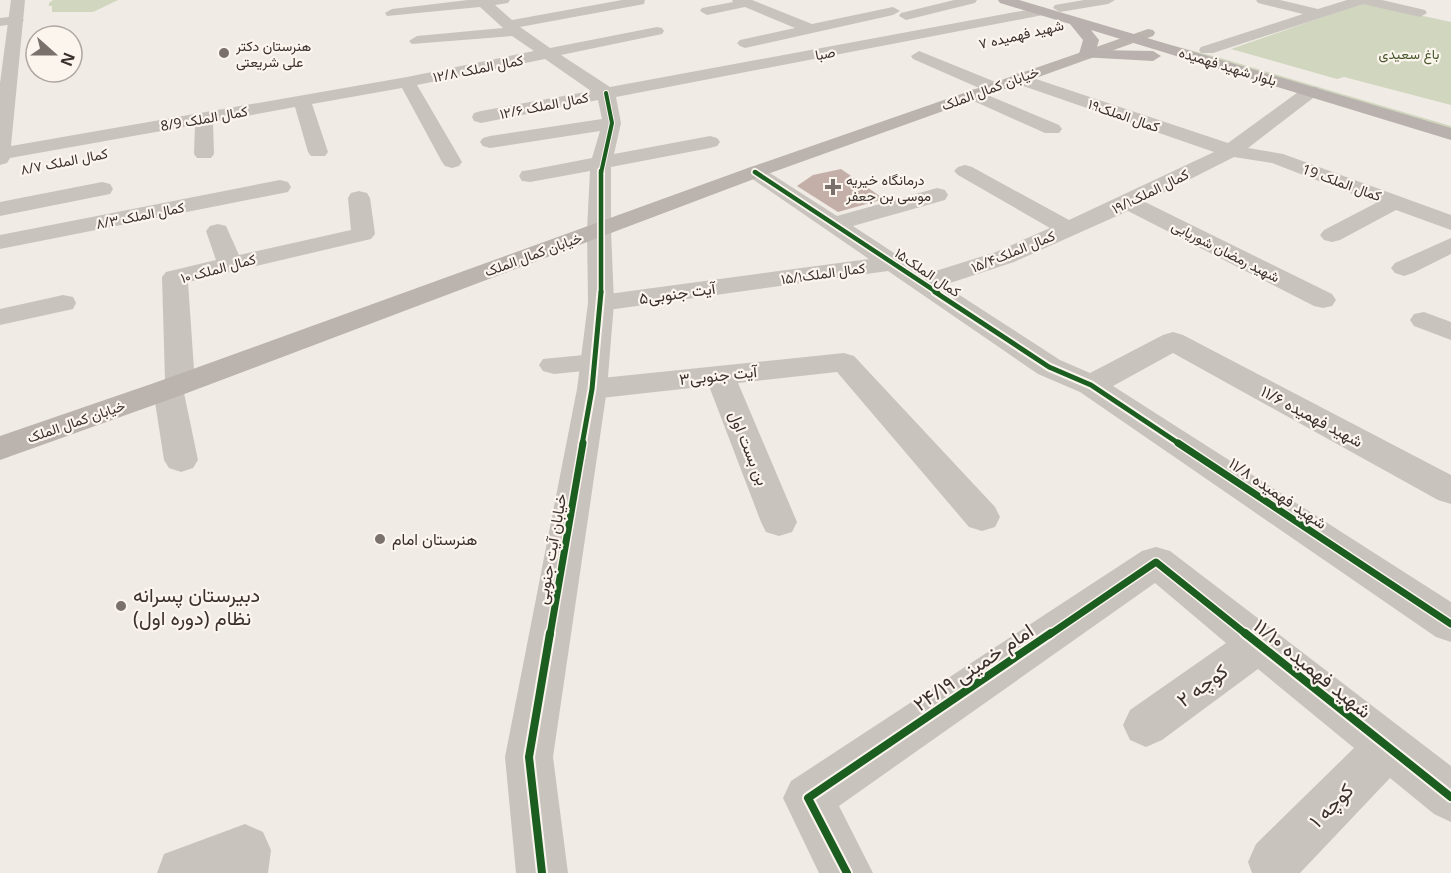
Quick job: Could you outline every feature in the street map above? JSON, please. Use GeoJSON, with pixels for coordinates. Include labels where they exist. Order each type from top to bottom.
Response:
{"type":"FeatureCollection","features":[{"type":"Feature","properties":{"kind":"main road","name":"بلوار شهید فهمیده"},"geometry":{"type":"LineString","coordinates":[[1005,0],[1060,8],[1227,66],[1451,134]]}},
{"type":"Feature","properties":{"kind":"main road","name":"بلوار شهید فهمیده"},"geometry":{"type":"LineString","coordinates":[[1038,6],[1075,21],[1207,50],[1451,121]]}},
{"type":"Feature","properties":{"kind":"main road"},"geometry":{"type":"LineString","coordinates":[[1075,21],[1091,40],[1087,54],[1170,57],[1227,66]]}},
{"type":"Feature","properties":{"kind":"main road"},"geometry":{"type":"LineString","coordinates":[[1133,32],[1133,26],[1183,40],[1207,50]]}},
{"type":"Feature","properties":{"kind":"main road","name":"خیابان کمال الملک"},"geometry":{"type":"LineString","coordinates":[[0,448],[755,172],[1087,54],[1133,32]]}},
{"type":"Feature","properties":{"kind":"street"},"geometry":{"type":"LineString","coordinates":[[0,160],[9,21],[18,0]]}},
{"type":"Feature","properties":{"kind":"street"},"geometry":{"type":"LineString","coordinates":[[393,13],[505,0]]}},
{"type":"Feature","properties":{"kind":"street","name":"شهید فهمیده ۷"},"geometry":{"type":"LineString","coordinates":[[862,0],[900,13],[940,31],[958,43]]}},
{"type":"Feature","properties":{"kind":"street"},"geometry":{"type":"LineString","coordinates":[[745,43],[810,28],[970,0]]}},
{"type":"Feature","properties":{"kind":"street"},"geometry":{"type":"LineString","coordinates":[[1060,8],[1108,0]]}},
{"type":"Feature","properties":{"kind":"street"},"geometry":{"type":"LineString","coordinates":[[1263,0],[1320,14]]}},
{"type":"Feature","properties":{"kind":"street"},"geometry":{"type":"LineString","coordinates":[[1207,50],[1363,0],[1420,13]]}},
{"type":"Feature","properties":{"kind":"street"},"geometry":{"type":"LineString","coordinates":[[417,41],[512,28],[639,1]]}},
{"type":"Feature","properties":{"kind":"street"},"geometry":{"type":"LineString","coordinates":[[483,2],[512,28],[606,93],[612,123],[490,142]]}},
{"type":"Feature","properties":{"kind":"street"},"geometry":{"type":"LineString","coordinates":[[707,11],[743,2],[810,28]]}},
{"type":"Feature","properties":{"kind":"street","name":"صبا"},"geometry":{"type":"LineString","coordinates":[[606,93],[940,31],[1038,6]]}},
{"type":"Feature","properties":{"kind":"street","name":"شهید فهمیده ۷"},"geometry":{"type":"LineString","coordinates":[[1043,29],[1075,21]]}},
{"type":"Feature","properties":{"kind":"street","name":"کمال الملک ۱۲/۸"},"geometry":{"type":"LineString","coordinates":[[407,82],[657,31]]}},
{"type":"Feature","properties":{"kind":"street"},"geometry":{"type":"LineString","coordinates":[[791,33],[829,52]]}},
{"type":"Feature","properties":{"kind":"street"},"geometry":{"type":"LineString","coordinates":[[919,56],[1052,129]]}},
{"type":"Feature","properties":{"kind":"street"},"geometry":{"type":"LineString","coordinates":[[704,60],[725,71]]}},
{"type":"Feature","properties":{"kind":"street","name":"کمال الملک۱۹"},"geometry":{"type":"LineString","coordinates":[[1018,78],[1231,151]]}},
{"type":"Feature","properties":{"kind":"street"},"geometry":{"type":"LineString","coordinates":[[407,82],[452,162]]}},
{"type":"Feature","properties":{"kind":"street","name":"کمال الملک 8/9"},"geometry":{"type":"LineString","coordinates":[[0,160],[204,118],[407,82]]}},
{"type":"Feature","properties":{"kind":"street","name":"کمال الملک۱۹/۱"},"geometry":{"type":"LineString","coordinates":[[1068,228],[1128,202],[1231,151],[1311,91]]}},
{"type":"Feature","properties":{"kind":"street","name":"کمال الملک ۱۲/۶"},"geometry":{"type":"LineString","coordinates":[[482,117],[606,93]]}},
{"type":"Feature","properties":{"kind":"street"},"geometry":{"type":"LineString","coordinates":[[302,100],[318,152]]}},
{"type":"Feature","properties":{"kind":"street"},"geometry":{"type":"LineString","coordinates":[[204,118],[204,154]]}},
{"type":"Feature","properties":{"kind":"street","name":"خیابان آیت جنوبی"},"geometry":{"type":"LineString","coordinates":[[542,873],[529,757],[593,376],[601,303],[599,230],[601,164],[612,123]]}},
{"type":"Feature","properties":{"kind":"street"},"geometry":{"type":"LineString","coordinates":[[530,176],[710,142]]}},
{"type":"Feature","properties":{"kind":"street","name":"کمال الملک ۸/۷"},"geometry":{"type":"LineString","coordinates":[[0,160],[128,149]]}},
{"type":"Feature","properties":{"kind":"street","name":"کمال الملک 19"},"geometry":{"type":"LineString","coordinates":[[1231,151],[1276,158],[1451,223]]}},
{"type":"Feature","properties":{"kind":"street"},"geometry":{"type":"LineString","coordinates":[[965,171],[1068,228]]}},
{"type":"Feature","properties":{"kind":"street","name":"کمال الملک۱۵"},"geometry":{"type":"LineString","coordinates":[[755,172],[1049,367],[1091,385]]}},
{"type":"Feature","properties":{"kind":"street","name":"کمال الملک ۸/۳"},"geometry":{"type":"LineString","coordinates":[[0,242],[280,187]]}},
{"type":"Feature","properties":{"kind":"street"},"geometry":{"type":"LineString","coordinates":[[0,209],[102,189]]}},
{"type":"Feature","properties":{"kind":"street"},"geometry":{"type":"LineString","coordinates":[[835,224],[937,195]]}},
{"type":"Feature","properties":{"kind":"street","name":"کمال الملک ۱۰"},"geometry":{"type":"LineString","coordinates":[[174,386],[175,277],[363,234],[359,198]]}},
{"type":"Feature","properties":{"kind":"street"},"geometry":{"type":"LineString","coordinates":[[1332,235],[1396,201]]}},
{"type":"Feature","properties":{"kind":"street","name":"شهید رمضان شوریابی"},"geometry":{"type":"LineString","coordinates":[[1128,202],[1323,300]]}},
{"type":"Feature","properties":{"kind":"street","name":"کمال الملک۱۵/۴"},"geometry":{"type":"LineString","coordinates":[[924,284],[1005,257],[1068,228]]}},
{"type":"Feature","properties":{"kind":"street"},"geometry":{"type":"LineString","coordinates":[[218,231],[230,265]]}},
{"type":"Feature","properties":{"kind":"street"},"geometry":{"type":"LineString","coordinates":[[1404,268],[1451,245]]}},
{"type":"Feature","properties":{"kind":"street","name":"کمال الملک۱۵/۱"},"geometry":{"type":"LineString","coordinates":[[752,282],[893,263]]}},
{"type":"Feature","properties":{"kind":"street","name":"آیت جنوبی۵"},"geometry":{"type":"LineString","coordinates":[[601,303],[752,282]]}},
{"type":"Feature","properties":{"kind":"street"},"geometry":{"type":"LineString","coordinates":[[0,317],[63,303]]}},
{"type":"Feature","properties":{"kind":"street"},"geometry":{"type":"LineString","coordinates":[[1424,320],[1451,332]]}},
{"type":"Feature","properties":{"kind":"street","name":"شهید فهمیده ۱۱/۶"},"geometry":{"type":"LineString","coordinates":[[1091,385],[1173,341],[1451,490]]}},
{"type":"Feature","properties":{"kind":"street","name":"آیت جنوبی۳"},"geometry":{"type":"LineString","coordinates":[[554,364],[593,376],[720,375],[844,362],[982,517]]}},
{"type":"Feature","properties":{"kind":"street","name":"بن بست اول"},"geometry":{"type":"LineString","coordinates":[[720,375],[779,522]]}},
{"type":"Feature","properties":{"kind":"street","name":"شهید فهمیده ۱۱/۸"},"geometry":{"type":"LineString","coordinates":[[1091,385],[1451,624]]}},
{"type":"Feature","properties":{"kind":"street"},"geometry":{"type":"LineString","coordinates":[[174,386],[181,460]]}},
{"type":"Feature","properties":{"kind":"street","name":"شهید فهمیده ۱۱/۱۰"},"geometry":{"type":"LineString","coordinates":[[1156,562],[1451,797]]}},
{"type":"Feature","properties":{"kind":"street","name":"امام خمینی ۲۴/۱۹"},"geometry":{"type":"LineString","coordinates":[[847,873],[808,798],[1156,562]]}},
{"type":"Feature","properties":{"kind":"street","name":"کوچه ۲"},"geometry":{"type":"LineString","coordinates":[[1146,725],[1258,644]]}},
{"type":"Feature","properties":{"kind":"street","name":"کوچه ۱"},"geometry":{"type":"LineString","coordinates":[[1274,862],[1387,748]]}},
{"type":"Feature","properties":{"kind":"street"},"geometry":{"type":"LineString","coordinates":[[183,873],[245,850],[242,873]]}},
{"type":"Feature","properties":{"kind":"green space"},"geometry":{"type":"Polygon","coordinates":[[[53,0],[118,0],[93,12],[52,12],[52,6],[49,6],[49,3],[53,0]]]}},
{"type":"Feature","properties":{"kind":"green space","name":"باغ سعیدی"},"geometry":{"type":"Polygon","coordinates":[[[1363,3],[1451,22],[1451,105],[1344,77],[1337,79],[1231,49],[1363,3]]]}},
{"type":"Feature","properties":{"kind":"green space"},"geometry":{"type":"Polygon","coordinates":[[[1163,43],[1451,126],[1451,129],[1163,43]]]}},
{"type":"Feature","properties":{"kind":"building","name":"درمانگاه خیریه موسی بن جعفر"},"geometry":{"type":"Polygon","coordinates":[[[841,169],[884,199],[838,212],[797,186],[813,175],[841,169]]]}},
{"type":"Feature","properties":{"kind":"cycle path"},"geometry":{"type":"LineString","coordinates":[[542,873],[529,757],[592,389],[601,303],[599,248],[601,164],[612,123],[606,93]]}},
{"type":"Feature","properties":{"kind":"cycle path"},"geometry":{"type":"LineString","coordinates":[[755,172],[1049,367],[1091,385],[1451,624]]}},
{"type":"Feature","properties":{"kind":"cycle path"},"geometry":{"type":"LineString","coordinates":[[847,873],[808,798],[1156,562],[1451,797]]}},
{"type":"Feature","properties":{"kind":"place","name":"هنرستان دکتر علی شریعتی"},"geometry":{"type":"Point","coordinates":[224,53]}},
{"type":"Feature","properties":{"kind":"place","name":"درمانگاه خیریه موسی بن جعفر"},"geometry":{"type":"Point","coordinates":[833,187]}},
{"type":"Feature","properties":{"kind":"place","name":"هنرستان امام"},"geometry":{"type":"Point","coordinates":[380,539]}},
{"type":"Feature","properties":{"kind":"place","name":"دبیرستان پسرانه نظام (دوره اول)"},"geometry":{"type":"Point","coordinates":[121,606]}}]}
